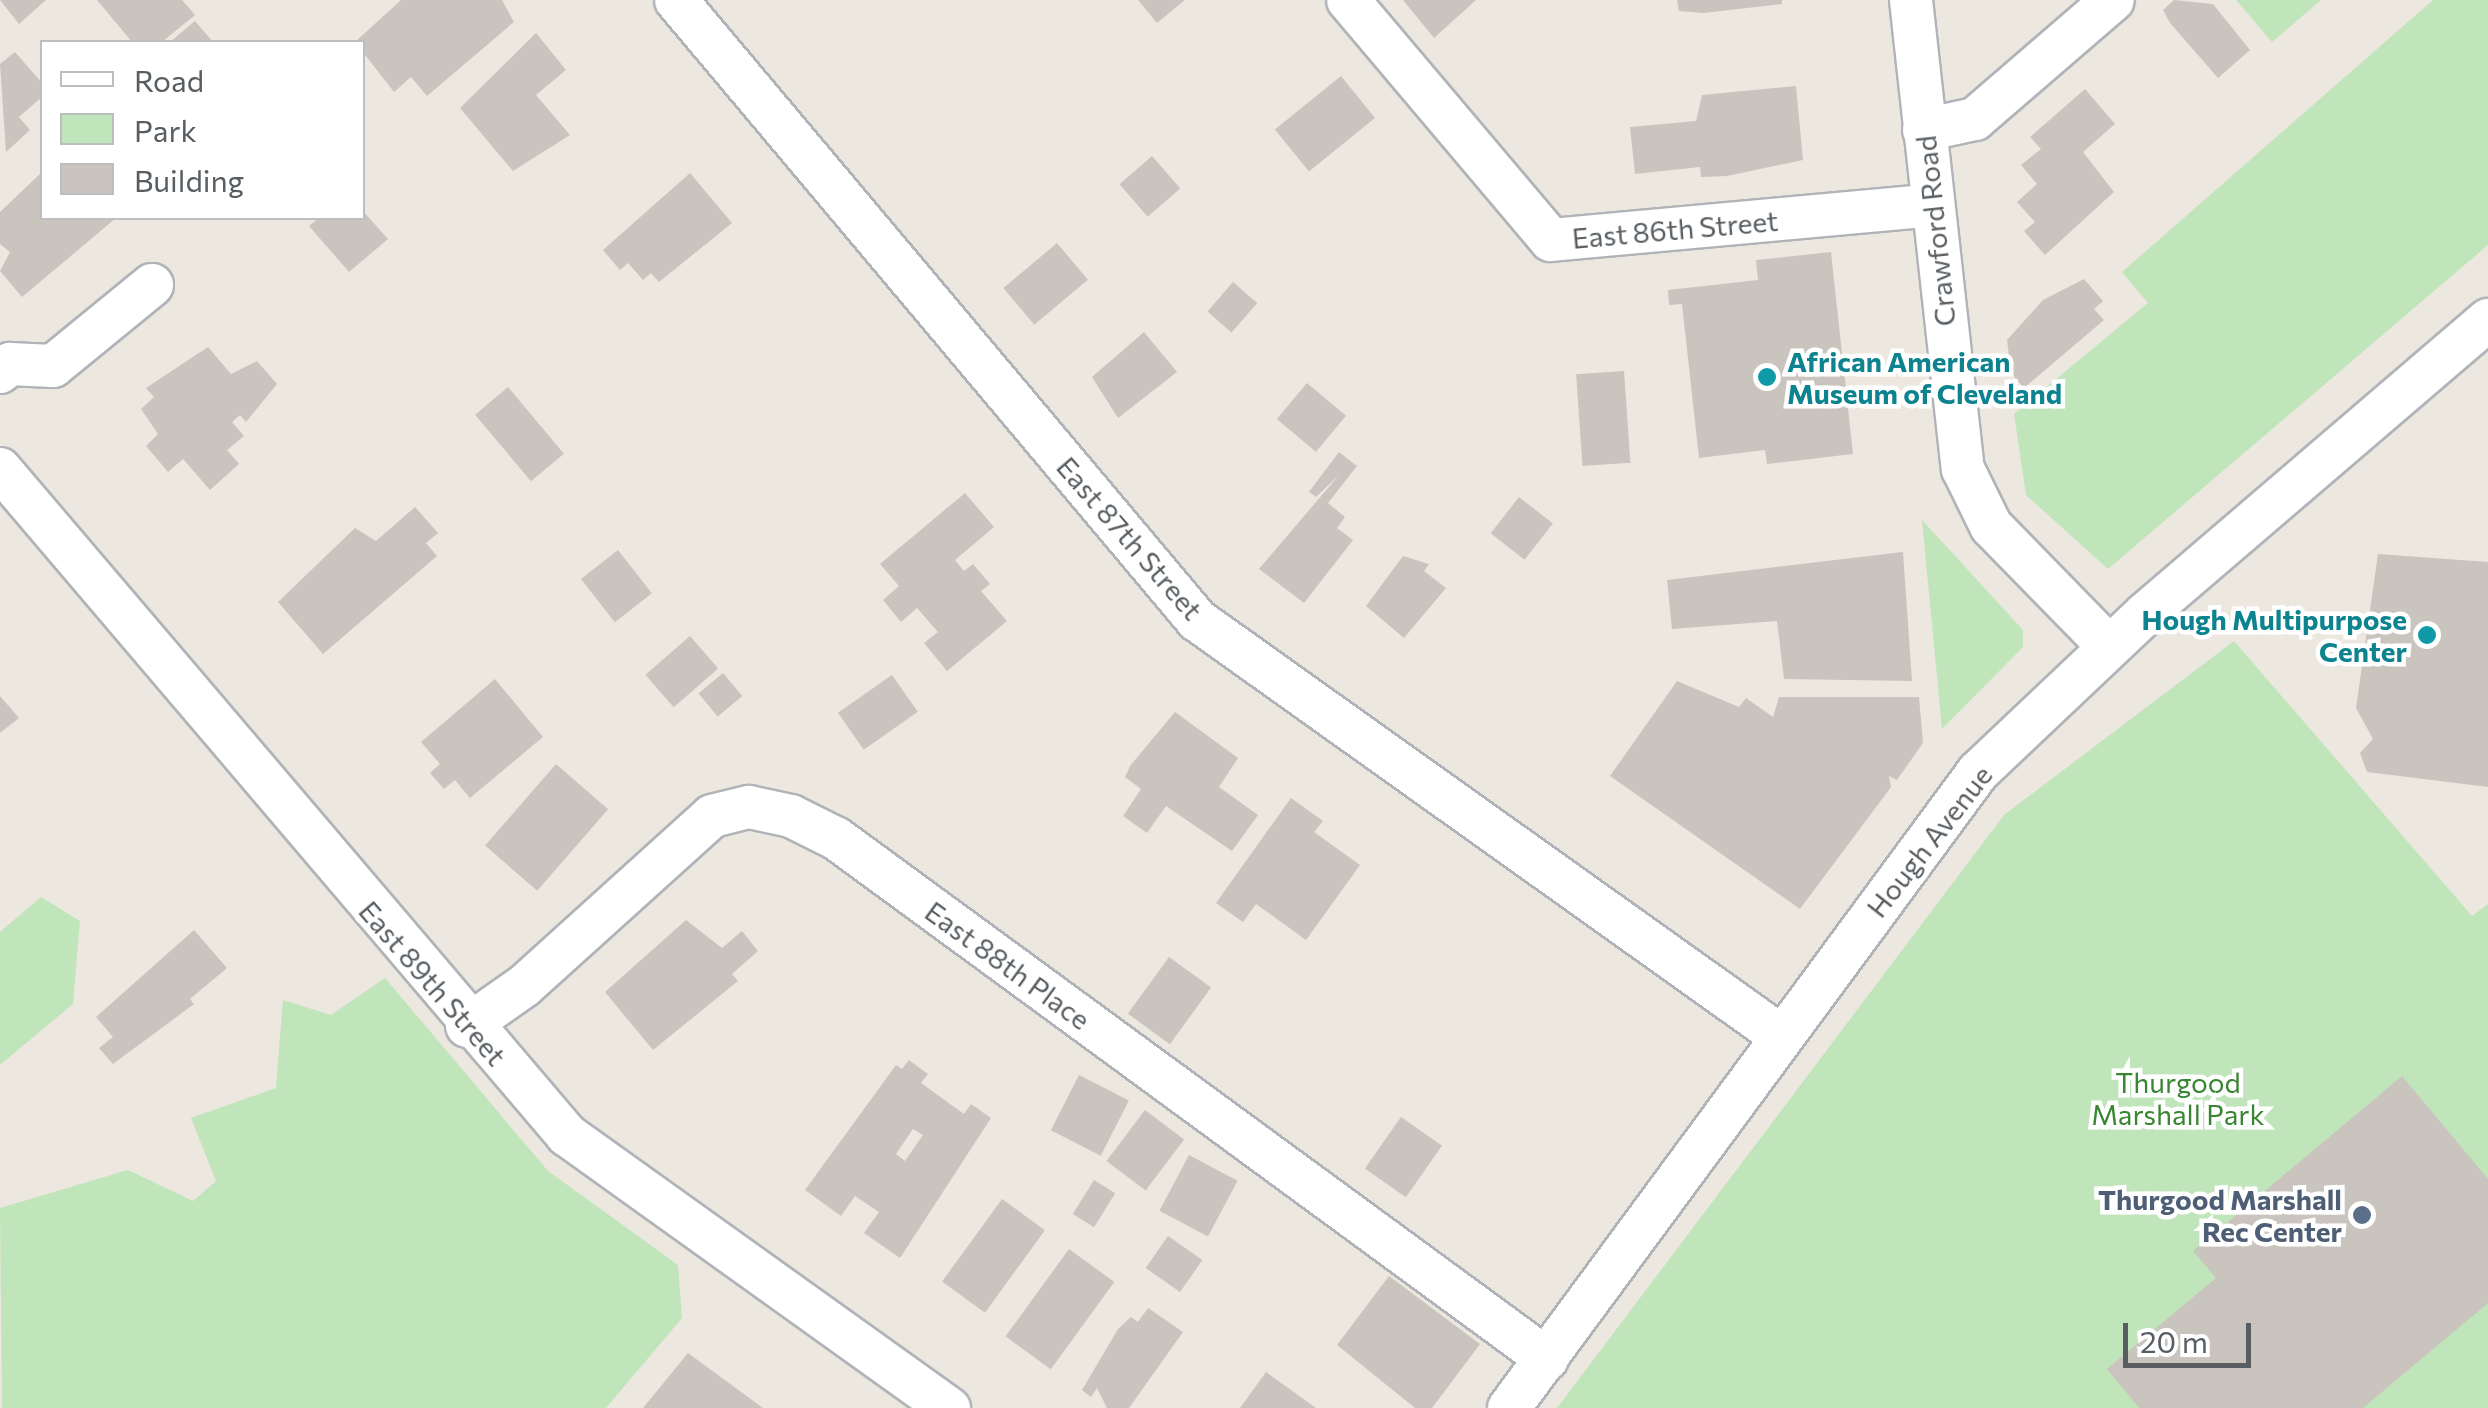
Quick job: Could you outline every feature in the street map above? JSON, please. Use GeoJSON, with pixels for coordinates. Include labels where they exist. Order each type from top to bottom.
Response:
{"type":"FeatureCollection","features":[{"type":"Feature","properties":{"kind":"street","name":"East 87th Street"},"geometry":{"type":"LineString","coordinates":[[676,0],[1196,620],[1782,1036]]}},
{"type":"Feature","properties":{"kind":"street","name":"East 86th Street"},"geometry":{"type":"LineString","coordinates":[[1348,0],[1551,240],[1932,205]]}},
{"type":"Feature","properties":{"kind":"street","name":"Crawford Road"},"geometry":{"type":"LineString","coordinates":[[1911,0],[1962,469],[1973,498],[2109,647]]}},
{"type":"Feature","properties":{"kind":"street"},"geometry":{"type":"LineString","coordinates":[[1924,130],[1976,119],[2113,0]]}},
{"type":"Feature","properties":{"kind":"street"},"geometry":{"type":"LineString","coordinates":[[0,372],[10,364],[53,366],[152,284]]}},
{"type":"Feature","properties":{"kind":"street","name":"Hough Avenue"},"geometry":{"type":"LineString","coordinates":[[1509,1408],[1978,772],[2109,647],[2488,320]]}},
{"type":"Feature","properties":{"kind":"street","name":"East 89th Street"},"geometry":{"type":"LineString","coordinates":[[0,469],[467,1026],[567,1135],[949,1408]]}},
{"type":"Feature","properties":{"kind":"street","name":"East 88th Place"},"geometry":{"type":"LineString","coordinates":[[467,1026],[524,986],[712,816],[749,807],[790,816],[836,839],[1547,1359]]}},
{"type":"Feature","properties":{"kind":"green space"},"geometry":{"type":"Polygon","coordinates":[[[2236,0],[2321,0],[2272,42],[2236,0]]]}},
{"type":"Feature","properties":{"kind":"green space"},"geometry":{"type":"Polygon","coordinates":[[[2433,0],[2488,0],[2488,245],[2108,569],[2026,495],[2014,414],[2148,303],[2122,272],[2433,0]]]}},
{"type":"Feature","properties":{"kind":"green space"},"geometry":{"type":"Polygon","coordinates":[[[1922,520],[2023,630],[2023,647],[1942,729],[1922,520]]]}},
{"type":"Feature","properties":{"kind":"green space","name":"Thurgood Marshall Park"},"geometry":{"type":"Polygon","coordinates":[[[2234,641],[2472,916],[2488,904],[2488,1408],[1557,1408],[2004,815],[2234,641]]]}},
{"type":"Feature","properties":{"kind":"green space"},"geometry":{"type":"Polygon","coordinates":[[[41,897],[80,921],[73,1004],[0,1065],[0,932],[41,897]]]}},
{"type":"Feature","properties":{"kind":"green space"},"geometry":{"type":"Polygon","coordinates":[[[385,978],[548,1171],[678,1265],[682,1318],[606,1408],[2,1408],[0,1208],[128,1170],[193,1201],[216,1181],[191,1118],[276,1088],[283,1000],[331,1015],[385,978]]]}},
{"type":"Feature","properties":{"kind":"building"},"geometry":{"type":"Polygon","coordinates":[[[0,0],[46,0],[19,24],[0,0]]]}},
{"type":"Feature","properties":{"kind":"building"},"geometry":{"type":"Polygon","coordinates":[[[97,0],[182,0],[195,15],[164,40],[130,40],[97,0]]]}},
{"type":"Feature","properties":{"kind":"building"},"geometry":{"type":"Polygon","coordinates":[[[401,0],[502,0],[514,22],[427,96],[411,77],[394,92],[365,55],[365,40],[357,40],[401,0]]]}},
{"type":"Feature","properties":{"kind":"building"},"geometry":{"type":"Polygon","coordinates":[[[1138,0],[1185,0],[1157,23],[1138,0]]]}},
{"type":"Feature","properties":{"kind":"building"},"geometry":{"type":"Polygon","coordinates":[[[1403,0],[1476,0],[1434,38],[1403,0]]]}},
{"type":"Feature","properties":{"kind":"building"},"geometry":{"type":"Polygon","coordinates":[[[1677,0],[1782,0],[1782,4],[1704,13],[1679,11],[1677,0]]]}},
{"type":"Feature","properties":{"kind":"building"},"geometry":{"type":"Polygon","coordinates":[[[2174,0],[2213,4],[2250,50],[2218,78],[2170,23],[2163,10],[2174,0]]]}},
{"type":"Feature","properties":{"kind":"building"},"geometry":{"type":"Polygon","coordinates":[[[195,21],[211,40],[172,40],[195,21]]]}},
{"type":"Feature","properties":{"kind":"building"},"geometry":{"type":"Polygon","coordinates":[[[536,33],[566,70],[536,95],[570,135],[513,171],[460,108],[536,33]]]}},
{"type":"Feature","properties":{"kind":"building"},"geometry":{"type":"Polygon","coordinates":[[[15,52],[40,81],[40,99],[19,117],[30,130],[6,152],[0,64],[15,52]]]}},
{"type":"Feature","properties":{"kind":"building"},"geometry":{"type":"Polygon","coordinates":[[[1341,76],[1375,118],[1309,171],[1275,129],[1341,76]]]}},
{"type":"Feature","properties":{"kind":"building"},"geometry":{"type":"Polygon","coordinates":[[[1796,86],[1803,160],[1727,176],[1701,177],[1700,167],[1635,174],[1630,127],[1696,121],[1702,95],[1796,86]]]}},
{"type":"Feature","properties":{"kind":"building"},"geometry":{"type":"Polygon","coordinates":[[[2085,89],[2115,124],[2083,152],[2114,192],[2045,255],[2024,231],[2035,222],[2017,202],[2037,184],[2021,165],[2041,149],[2030,137],[2085,89]]]}},
{"type":"Feature","properties":{"kind":"building"},"geometry":{"type":"Polygon","coordinates":[[[1152,156],[1180,188],[1148,217],[1120,184],[1152,156]]]}},
{"type":"Feature","properties":{"kind":"building"},"geometry":{"type":"Polygon","coordinates":[[[690,173],[732,223],[659,282],[651,273],[643,280],[628,263],[620,270],[603,250],[690,173]]]}},
{"type":"Feature","properties":{"kind":"building"},"geometry":{"type":"Polygon","coordinates":[[[40,174],[40,220],[114,220],[22,297],[0,271],[10,252],[0,244],[0,212],[40,174]]]}},
{"type":"Feature","properties":{"kind":"building"},"geometry":{"type":"Polygon","coordinates":[[[365,213],[388,239],[349,272],[309,226],[316,220],[365,220],[365,213]]]}},
{"type":"Feature","properties":{"kind":"building"},"geometry":{"type":"Polygon","coordinates":[[[1057,243],[1088,280],[1034,325],[1003,288],[1057,243]]]}},
{"type":"Feature","properties":{"kind":"building","name":"African American Museum of Cleveland"},"geometry":{"type":"Polygon","coordinates":[[[1831,252],[1853,454],[1767,464],[1765,450],[1699,458],[1682,304],[1669,305],[1668,290],[1758,280],[1756,260],[1831,252]]]}},
{"type":"Feature","properties":{"kind":"building"},"geometry":{"type":"Polygon","coordinates":[[[2084,279],[2103,301],[2094,309],[2104,320],[2024,388],[2011,373],[2007,340],[2043,300],[2084,279]]]}},
{"type":"Feature","properties":{"kind":"building"},"geometry":{"type":"Polygon","coordinates":[[[1233,282],[1257,303],[1232,332],[1207,311],[1233,282]]]}},
{"type":"Feature","properties":{"kind":"building"},"geometry":{"type":"Polygon","coordinates":[[[1144,332],[1177,372],[1118,418],[1092,377],[1144,332]]]}},
{"type":"Feature","properties":{"kind":"building"},"geometry":{"type":"Polygon","coordinates":[[[208,347],[231,374],[257,361],[277,384],[246,422],[240,415],[232,422],[244,436],[227,450],[239,464],[210,490],[183,459],[168,472],[146,446],[158,434],[141,409],[154,397],[146,388],[208,347]]]}},
{"type":"Feature","properties":{"kind":"building"},"geometry":{"type":"Polygon","coordinates":[[[1624,371],[1630,463],[1583,466],[1576,374],[1624,371]]]}},
{"type":"Feature","properties":{"kind":"building"},"geometry":{"type":"Polygon","coordinates":[[[1307,383],[1346,416],[1316,452],[1277,419],[1307,383]]]}},
{"type":"Feature","properties":{"kind":"building"},"geometry":{"type":"Polygon","coordinates":[[[508,387],[564,454],[531,481],[475,415],[508,387]]]}},
{"type":"Feature","properties":{"kind":"building"},"geometry":{"type":"Polygon","coordinates":[[[1339,452],[1357,466],[1328,503],[1345,517],[1337,528],[1353,540],[1304,603],[1259,569],[1339,475],[1316,497],[1309,492],[1339,452]]]}},
{"type":"Feature","properties":{"kind":"building"},"geometry":{"type":"Polygon","coordinates":[[[965,493],[994,527],[955,560],[964,571],[973,564],[990,584],[981,591],[1007,621],[947,671],[924,643],[938,632],[917,608],[901,622],[883,600],[899,586],[880,564],[965,493]]]}},
{"type":"Feature","properties":{"kind":"building"},"geometry":{"type":"Polygon","coordinates":[[[1519,497],[1553,523],[1525,560],[1491,533],[1519,497]]]}},
{"type":"Feature","properties":{"kind":"building"},"geometry":{"type":"Polygon","coordinates":[[[415,507],[438,533],[426,543],[437,556],[323,654],[278,602],[355,528],[376,541],[415,507]]]}},
{"type":"Feature","properties":{"kind":"building"},"geometry":{"type":"Polygon","coordinates":[[[618,550],[652,593],[615,622],[581,579],[618,550]]]}},
{"type":"Feature","properties":{"kind":"building"},"geometry":{"type":"Polygon","coordinates":[[[1903,552],[1912,681],[1784,679],[1777,621],[1672,629],[1667,580],[1903,552]]]}},
{"type":"Feature","properties":{"kind":"building","name":"Hough Multipurpose Center"},"geometry":{"type":"Polygon","coordinates":[[[2378,554],[2488,562],[2488,787],[2367,772],[2360,753],[2373,739],[2356,708],[2378,554]]]}},
{"type":"Feature","properties":{"kind":"building"},"geometry":{"type":"Polygon","coordinates":[[[1403,556],[1429,564],[1424,571],[1446,588],[1404,638],[1366,606],[1403,556]]]}},
{"type":"Feature","properties":{"kind":"building"},"geometry":{"type":"Polygon","coordinates":[[[690,636],[718,668],[674,707],[645,675],[690,636]]]}},
{"type":"Feature","properties":{"kind":"building"},"geometry":{"type":"Polygon","coordinates":[[[723,673],[742,696],[718,717],[698,694],[723,673]]]}},
{"type":"Feature","properties":{"kind":"building"},"geometry":{"type":"Polygon","coordinates":[[[892,675],[918,712],[864,750],[838,713],[892,675]]]}},
{"type":"Feature","properties":{"kind":"building"},"geometry":{"type":"Polygon","coordinates":[[[495,679],[543,737],[470,798],[455,780],[444,789],[430,773],[440,764],[421,742],[495,679]]]}},
{"type":"Feature","properties":{"kind":"building"},"geometry":{"type":"Polygon","coordinates":[[[1677,681],[1739,707],[1746,698],[1773,717],[1779,697],[1919,697],[1923,743],[1897,780],[1889,776],[1891,787],[1800,909],[1610,776],[1677,681]]]}},
{"type":"Feature","properties":{"kind":"building"},"geometry":{"type":"Polygon","coordinates":[[[0,696],[19,718],[0,733],[0,696]]]}},
{"type":"Feature","properties":{"kind":"building"},"geometry":{"type":"Polygon","coordinates":[[[1175,712],[1238,758],[1219,787],[1258,815],[1232,851],[1166,806],[1147,833],[1123,816],[1141,789],[1125,777],[1130,766],[1175,712]]]}},
{"type":"Feature","properties":{"kind":"building"},"geometry":{"type":"Polygon","coordinates":[[[556,764],[608,809],[537,891],[485,846],[556,764]]]}},
{"type":"Feature","properties":{"kind":"building"},"geometry":{"type":"Polygon","coordinates":[[[1291,798],[1323,821],[1314,832],[1360,865],[1306,940],[1256,904],[1243,922],[1216,903],[1291,798]]]}},
{"type":"Feature","properties":{"kind":"building"},"geometry":{"type":"Polygon","coordinates":[[[686,920],[722,948],[742,931],[758,951],[732,974],[738,981],[653,1050],[605,992],[686,920]]]}},
{"type":"Feature","properties":{"kind":"building"},"geometry":{"type":"Polygon","coordinates":[[[194,930],[227,968],[190,999],[194,1004],[113,1064],[99,1048],[113,1037],[96,1017],[194,930]]]}},
{"type":"Feature","properties":{"kind":"building"},"geometry":{"type":"Polygon","coordinates":[[[1169,957],[1211,988],[1170,1044],[1128,1014],[1169,957]]]}},
{"type":"Feature","properties":{"kind":"building"},"geometry":{"type":"Polygon","coordinates":[[[909,1060],[928,1074],[921,1083],[964,1114],[971,1104],[991,1118],[900,1258],[864,1233],[879,1212],[855,1196],[841,1216],[805,1190],[896,1065],[902,1069],[909,1060]],[[913,1129],[896,1154],[905,1161],[923,1135],[913,1129]]]}},
{"type":"Feature","properties":{"kind":"building"},"geometry":{"type":"Polygon","coordinates":[[[1079,1075],[1129,1100],[1101,1156],[1051,1130],[1079,1075]]]}},
{"type":"Feature","properties":{"kind":"building","name":"Thurgood Marshall Rec Center"},"geometry":{"type":"Polygon","coordinates":[[[2402,1076],[2488,1179],[2488,1303],[2363,1408],[2139,1408],[2107,1369],[2216,1278],[2193,1251],[2402,1076]]]}},
{"type":"Feature","properties":{"kind":"building"},"geometry":{"type":"Polygon","coordinates":[[[1145,1110],[1184,1139],[1146,1191],[1106,1161],[1145,1110]]]}},
{"type":"Feature","properties":{"kind":"building"},"geometry":{"type":"Polygon","coordinates":[[[1401,1117],[1442,1146],[1406,1197],[1365,1169],[1401,1117]]]}},
{"type":"Feature","properties":{"kind":"building"},"geometry":{"type":"Polygon","coordinates":[[[1189,1155],[1238,1181],[1208,1236],[1159,1211],[1189,1155]]]}},
{"type":"Feature","properties":{"kind":"building"},"geometry":{"type":"Polygon","coordinates":[[[1094,1180],[1115,1193],[1094,1227],[1073,1214],[1094,1180]]]}},
{"type":"Feature","properties":{"kind":"building"},"geometry":{"type":"Polygon","coordinates":[[[1002,1199],[1045,1230],[985,1313],[942,1282],[1002,1199]]]}},
{"type":"Feature","properties":{"kind":"building"},"geometry":{"type":"Polygon","coordinates":[[[1168,1236],[1202,1260],[1180,1292],[1146,1268],[1168,1236]]]}},
{"type":"Feature","properties":{"kind":"building"},"geometry":{"type":"Polygon","coordinates":[[[1069,1249],[1114,1282],[1051,1369],[1006,1336],[1069,1249]]]}},
{"type":"Feature","properties":{"kind":"building"},"geometry":{"type":"Polygon","coordinates":[[[1389,1276],[1480,1344],[1432,1408],[1415,1408],[1337,1345],[1389,1276]]]}},
{"type":"Feature","properties":{"kind":"building"},"geometry":{"type":"Polygon","coordinates":[[[1148,1308],[1183,1332],[1129,1408],[1107,1408],[1097,1388],[1091,1397],[1082,1390],[1118,1329],[1131,1317],[1138,1322],[1148,1308]]]}},
{"type":"Feature","properties":{"kind":"building"},"geometry":{"type":"Polygon","coordinates":[[[688,1353],[763,1408],[643,1408],[688,1353]]]}},
{"type":"Feature","properties":{"kind":"building"},"geometry":{"type":"Polygon","coordinates":[[[1266,1372],[1316,1408],[1240,1408],[1266,1372]]]}},
{"type":"Feature","properties":{"kind":"place","name":"African American Museum of Cleveland"},"geometry":{"type":"Point","coordinates":[1767,377]}},
{"type":"Feature","properties":{"kind":"place","name":"Hough Multipurpose Center"},"geometry":{"type":"Point","coordinates":[2427,635]}},
{"type":"Feature","properties":{"kind":"place","name":"Thurgood Marshall Rec Center"},"geometry":{"type":"Point","coordinates":[2362,1215]}}]}
